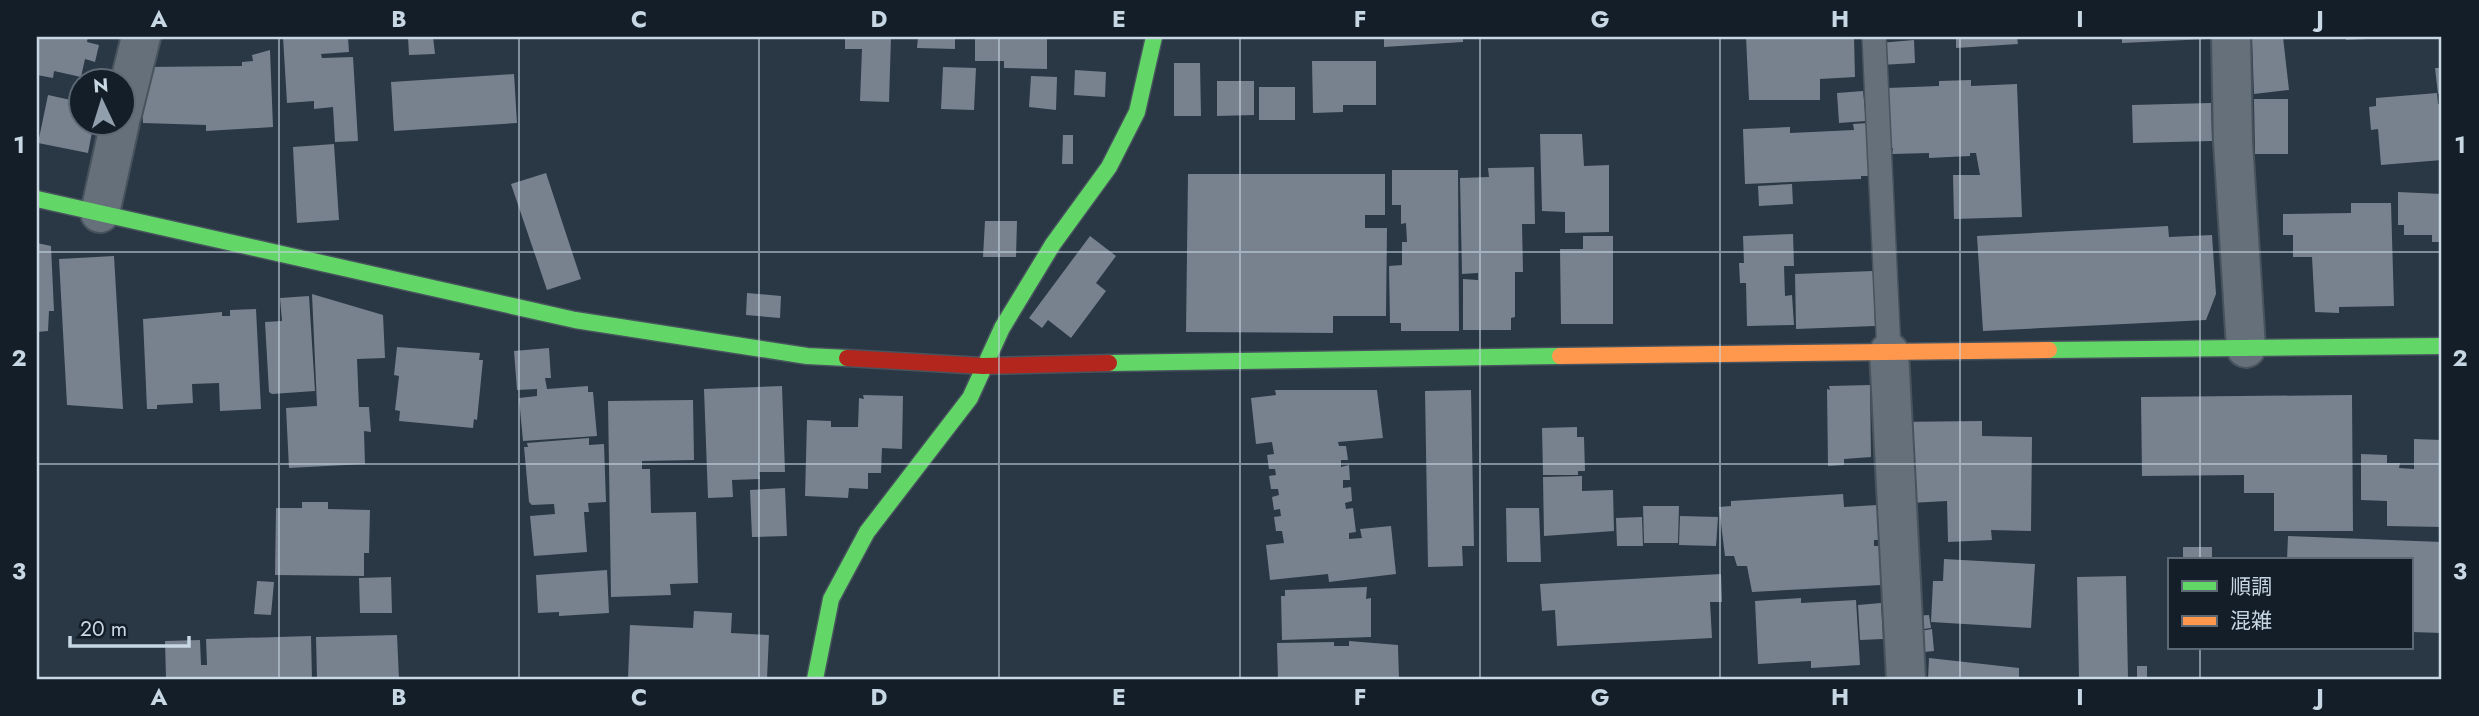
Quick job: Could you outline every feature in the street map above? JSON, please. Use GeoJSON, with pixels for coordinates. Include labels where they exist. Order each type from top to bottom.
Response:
{"type":"FeatureCollection","features":[{"type":"Feature","properties":{"kind":"street"},"geometry":{"type":"LineString","coordinates":[[134,66],[141,37]]}},
{"type":"Feature","properties":{"kind":"street"},"geometry":{"type":"LineString","coordinates":[[816,679],[831,599],[867,532],[970,398],[1002,328],[1053,244],[1114,156],[1137,112],[1154,37]]}},
{"type":"Feature","properties":{"kind":"street"},"geometry":{"type":"LineString","coordinates":[[2231,37],[2233,142],[2246,348]]}},
{"type":"Feature","properties":{"kind":"street"},"geometry":{"type":"LineString","coordinates":[[100,213],[117,136]]}},
{"type":"Feature","properties":{"kind":"street"},"geometry":{"type":"LineString","coordinates":[[37,199],[575,320],[807,356],[983,366],[1217,360],[2442,346]]}},
{"type":"Feature","properties":{"kind":"street"},"geometry":{"type":"LineString","coordinates":[[1889,352],[1906,679]]}},
{"type":"Feature","properties":{"kind":"lane"},"geometry":{"type":"LineString","coordinates":[[1874,37],[1889,352]]}},
{"type":"Feature","properties":{"kind":"building"},"geometry":{"type":"Polygon","coordinates":[[[37,37],[88,37],[87,42],[99,45],[95,62],[85,59],[83,66],[66,66],[66,74],[54,71],[53,78],[37,75],[37,37]]]}},
{"type":"Feature","properties":{"kind":"building"},"geometry":{"type":"Polygon","coordinates":[[[283,37],[348,37],[349,52],[321,54],[322,58],[353,57],[358,141],[335,142],[333,107],[314,109],[314,101],[287,103],[283,37]]]}},
{"type":"Feature","properties":{"kind":"building"},"geometry":{"type":"Polygon","coordinates":[[[408,37],[433,37],[435,54],[409,55],[408,37]]]}},
{"type":"Feature","properties":{"kind":"building"},"geometry":{"type":"Polygon","coordinates":[[[845,37],[891,37],[889,102],[860,101],[862,49],[845,49],[845,37]]]}},
{"type":"Feature","properties":{"kind":"building"},"geometry":{"type":"Polygon","coordinates":[[[918,37],[955,37],[955,49],[917,48],[918,37]]]}},
{"type":"Feature","properties":{"kind":"building"},"geometry":{"type":"Polygon","coordinates":[[[975,37],[1047,37],[1047,69],[1004,68],[1004,61],[975,61],[975,37]]]}},
{"type":"Feature","properties":{"kind":"building"},"geometry":{"type":"Polygon","coordinates":[[[1384,37],[1463,37],[1463,42],[1384,47],[1384,37]]]}},
{"type":"Feature","properties":{"kind":"building"},"geometry":{"type":"Polygon","coordinates":[[[1746,37],[1854,37],[1855,77],[1820,79],[1820,100],[1749,100],[1746,37]]]}},
{"type":"Feature","properties":{"kind":"building"},"geometry":{"type":"Polygon","coordinates":[[[1956,37],[2017,37],[2018,44],[1956,48],[1956,37]]]}},
{"type":"Feature","properties":{"kind":"building"},"geometry":{"type":"Polygon","coordinates":[[[2122,37],[2208,37],[2208,39],[2122,43],[2122,37]]]}},
{"type":"Feature","properties":{"kind":"building"},"geometry":{"type":"Polygon","coordinates":[[[2252,37],[2283,37],[2289,90],[2254,94],[2252,37]]]}},
{"type":"Feature","properties":{"kind":"building"},"geometry":{"type":"Polygon","coordinates":[[[2346,37],[2367,37],[2367,39],[2346,40],[2346,37]]]}},
{"type":"Feature","properties":{"kind":"building"},"geometry":{"type":"Polygon","coordinates":[[[1914,40],[1915,63],[1881,65],[1879,43],[1914,40]]]}},
{"type":"Feature","properties":{"kind":"building"},"geometry":{"type":"Polygon","coordinates":[[[270,50],[273,127],[206,131],[206,125],[143,123],[142,90],[146,67],[242,66],[242,62],[253,61],[252,55],[270,50]]]}},
{"type":"Feature","properties":{"kind":"building"},"geometry":{"type":"Polygon","coordinates":[[[1312,61],[1376,61],[1376,105],[1343,105],[1343,112],[1313,113],[1312,61]]]}},
{"type":"Feature","properties":{"kind":"building"},"geometry":{"type":"Polygon","coordinates":[[[1174,63],[1200,63],[1201,116],[1174,116],[1174,63]]]}},
{"type":"Feature","properties":{"kind":"building"},"geometry":{"type":"Polygon","coordinates":[[[943,67],[976,68],[974,110],[941,109],[943,67]]]}},
{"type":"Feature","properties":{"kind":"building"},"geometry":{"type":"Polygon","coordinates":[[[2435,68],[2442,68],[2442,93],[2438,94],[2435,68]]]}},
{"type":"Feature","properties":{"kind":"building"},"geometry":{"type":"Polygon","coordinates":[[[1075,70],[1106,72],[1105,97],[1074,95],[1075,70]]]}},
{"type":"Feature","properties":{"kind":"building"},"geometry":{"type":"Polygon","coordinates":[[[514,74],[517,123],[394,131],[391,82],[514,74]]]}},
{"type":"Feature","properties":{"kind":"building"},"geometry":{"type":"Polygon","coordinates":[[[1031,76],[1057,77],[1056,110],[1029,107],[1031,76]]]}},
{"type":"Feature","properties":{"kind":"building"},"geometry":{"type":"Polygon","coordinates":[[[1971,80],[1971,86],[2017,84],[2022,217],[1954,219],[1953,175],[1980,175],[1976,153],[1970,153],[1970,156],[1929,158],[1929,153],[1892,154],[1893,148],[1889,148],[1887,88],[1939,86],[1939,81],[1971,80]]]}},
{"type":"Feature","properties":{"kind":"building"},"geometry":{"type":"Polygon","coordinates":[[[1217,81],[1254,81],[1254,115],[1217,116],[1217,81]]]}},
{"type":"Feature","properties":{"kind":"building"},"geometry":{"type":"Polygon","coordinates":[[[1259,87],[1295,87],[1295,120],[1259,120],[1259,87]]]}},
{"type":"Feature","properties":{"kind":"building"},"geometry":{"type":"Polygon","coordinates":[[[1863,91],[1866,121],[1839,123],[1837,93],[1863,91]]]}},
{"type":"Feature","properties":{"kind":"building"},"geometry":{"type":"Polygon","coordinates":[[[2437,93],[2438,104],[2442,104],[2442,160],[2381,165],[2378,129],[2371,130],[2369,107],[2376,106],[2376,98],[2437,93]]]}},
{"type":"Feature","properties":{"kind":"building"},"geometry":{"type":"Polygon","coordinates":[[[48,95],[66,99],[66,136],[91,136],[88,153],[38,143],[48,95]]]}},
{"type":"Feature","properties":{"kind":"building"},"geometry":{"type":"Polygon","coordinates":[[[2254,99],[2288,99],[2288,154],[2255,154],[2254,99]]]}},
{"type":"Feature","properties":{"kind":"building"},"geometry":{"type":"Polygon","coordinates":[[[2211,103],[2212,141],[2133,143],[2132,105],[2211,103]]]}},
{"type":"Feature","properties":{"kind":"building"},"geometry":{"type":"Polygon","coordinates":[[[1868,123],[1871,176],[1861,176],[1861,179],[1745,184],[1743,129],[1790,127],[1790,133],[1854,130],[1853,124],[1868,123]]]}},
{"type":"Feature","properties":{"kind":"building"},"geometry":{"type":"Polygon","coordinates":[[[1540,134],[1582,134],[1584,166],[1609,165],[1609,232],[1565,233],[1565,212],[1542,211],[1540,134]]]}},
{"type":"Feature","properties":{"kind":"building"},"geometry":{"type":"Polygon","coordinates":[[[1063,135],[1073,135],[1073,164],[1062,164],[1063,135]]]}},
{"type":"Feature","properties":{"kind":"building"},"geometry":{"type":"Polygon","coordinates":[[[334,144],[339,220],[297,223],[293,147],[334,144]]]}},
{"type":"Feature","properties":{"kind":"building"},"geometry":{"type":"Polygon","coordinates":[[[1534,167],[1535,224],[1522,224],[1523,272],[1515,272],[1515,317],[1511,318],[1511,330],[1463,330],[1463,279],[1478,280],[1478,273],[1462,274],[1460,178],[1489,177],[1488,168],[1534,167]]]}},
{"type":"Feature","properties":{"kind":"building"},"geometry":{"type":"Polygon","coordinates":[[[1392,170],[1458,170],[1459,331],[1401,331],[1401,323],[1390,323],[1389,266],[1402,265],[1402,242],[1407,242],[1406,223],[1401,224],[1401,205],[1392,205],[1392,170]]]}},
{"type":"Feature","properties":{"kind":"building"},"geometry":{"type":"Polygon","coordinates":[[[546,173],[581,279],[547,290],[511,184],[546,173]]]}},
{"type":"Feature","properties":{"kind":"building"},"geometry":{"type":"Polygon","coordinates":[[[1188,174],[1385,174],[1385,215],[1365,215],[1365,228],[1387,228],[1386,316],[1333,316],[1333,333],[1186,332],[1188,174]]]}},
{"type":"Feature","properties":{"kind":"building"},"geometry":{"type":"Polygon","coordinates":[[[1792,184],[1793,204],[1759,206],[1758,186],[1792,184]]]}},
{"type":"Feature","properties":{"kind":"building"},"geometry":{"type":"Polygon","coordinates":[[[2398,192],[2442,194],[2442,242],[2432,242],[2432,235],[2404,235],[2404,225],[2398,225],[2398,192]]]}},
{"type":"Feature","properties":{"kind":"building"},"geometry":{"type":"Polygon","coordinates":[[[2351,203],[2391,203],[2394,306],[2339,307],[2339,313],[2315,312],[2312,257],[2293,257],[2293,235],[2283,235],[2283,214],[2351,213],[2351,203]]]}},
{"type":"Feature","properties":{"kind":"building"},"geometry":{"type":"Polygon","coordinates":[[[985,221],[1017,221],[1016,257],[983,257],[985,221]]]}},
{"type":"Feature","properties":{"kind":"building"},"geometry":{"type":"Polygon","coordinates":[[[2168,226],[2169,237],[2212,235],[2216,294],[2206,320],[1983,331],[1977,236],[2168,226]]]}},
{"type":"Feature","properties":{"kind":"building"},"geometry":{"type":"Polygon","coordinates":[[[1793,234],[1794,266],[1784,266],[1785,296],[1792,295],[1794,325],[1747,326],[1746,283],[1740,283],[1739,263],[1744,263],[1743,236],[1793,234]]]}},
{"type":"Feature","properties":{"kind":"building"},"geometry":{"type":"Polygon","coordinates":[[[1090,236],[1116,256],[1096,283],[1106,291],[1071,338],[1048,320],[1042,328],[1029,318],[1090,236]]]}},
{"type":"Feature","properties":{"kind":"building"},"geometry":{"type":"Polygon","coordinates":[[[1583,236],[1613,236],[1613,324],[1561,324],[1560,249],[1583,249],[1583,236]]]}},
{"type":"Feature","properties":{"kind":"building"},"geometry":{"type":"Polygon","coordinates":[[[37,243],[51,246],[54,311],[49,311],[48,331],[37,332],[37,243]]]}},
{"type":"Feature","properties":{"kind":"building"},"geometry":{"type":"Polygon","coordinates":[[[114,256],[123,409],[67,405],[59,259],[114,256]]]}},
{"type":"Feature","properties":{"kind":"building"},"geometry":{"type":"Polygon","coordinates":[[[1873,271],[1875,326],[1796,329],[1795,274],[1873,271]]]}},
{"type":"Feature","properties":{"kind":"building"},"geometry":{"type":"Polygon","coordinates":[[[747,293],[781,296],[780,318],[746,315],[747,293]]]}},
{"type":"Feature","properties":{"kind":"building"},"geometry":{"type":"Polygon","coordinates":[[[312,294],[383,315],[385,358],[357,359],[359,407],[369,407],[371,432],[364,431],[365,464],[289,468],[286,408],[317,406],[312,294]]]}},
{"type":"Feature","properties":{"kind":"building"},"geometry":{"type":"Polygon","coordinates":[[[309,296],[315,391],[272,394],[269,392],[265,322],[282,321],[280,298],[309,296]]]}},
{"type":"Feature","properties":{"kind":"building"},"geometry":{"type":"Polygon","coordinates":[[[256,309],[261,409],[220,411],[219,383],[192,384],[193,403],[157,405],[157,409],[147,409],[143,319],[222,312],[222,316],[230,316],[230,310],[256,309]]]}},
{"type":"Feature","properties":{"kind":"building"},"geometry":{"type":"Polygon","coordinates":[[[397,347],[480,353],[479,360],[483,360],[477,420],[474,419],[473,428],[399,421],[400,411],[395,410],[399,376],[394,375],[397,347]]]}},
{"type":"Feature","properties":{"kind":"building"},"geometry":{"type":"Polygon","coordinates":[[[549,348],[551,378],[545,378],[547,389],[588,386],[588,392],[593,392],[597,436],[523,441],[519,398],[537,396],[537,389],[517,390],[514,351],[549,348]]]}},
{"type":"Feature","properties":{"kind":"building"},"geometry":{"type":"Polygon","coordinates":[[[1870,385],[1871,457],[1844,459],[1844,465],[1828,466],[1827,389],[1830,390],[1829,386],[1870,385]]]}},
{"type":"Feature","properties":{"kind":"building"},"geometry":{"type":"Polygon","coordinates":[[[782,386],[785,472],[759,472],[760,479],[732,480],[733,497],[708,498],[704,389],[782,386]]]}},
{"type":"Feature","properties":{"kind":"building"},"geometry":{"type":"Polygon","coordinates":[[[1275,390],[1377,390],[1383,438],[1338,442],[1339,446],[1346,446],[1348,460],[1341,460],[1341,467],[1349,465],[1350,480],[1343,480],[1343,488],[1351,487],[1352,501],[1345,503],[1346,509],[1353,508],[1356,532],[1349,533],[1349,539],[1362,538],[1360,529],[1391,526],[1396,574],[1329,582],[1328,574],[1270,580],[1266,545],[1284,543],[1282,531],[1276,531],[1274,517],[1281,516],[1280,509],[1274,510],[1272,497],[1279,495],[1278,489],[1271,489],[1269,476],[1276,475],[1275,469],[1269,469],[1267,455],[1274,454],[1272,442],[1256,444],[1251,398],[1276,395],[1275,390]]]}},
{"type":"Feature","properties":{"kind":"building"},"geometry":{"type":"Polygon","coordinates":[[[1471,390],[1474,546],[1462,546],[1463,566],[1428,567],[1425,391],[1471,390]]]}},
{"type":"Feature","properties":{"kind":"building"},"geometry":{"type":"Polygon","coordinates":[[[863,395],[903,396],[902,449],[882,448],[881,473],[868,473],[868,489],[849,488],[848,498],[805,496],[807,420],[831,421],[831,427],[858,427],[859,398],[864,399],[863,395]]]}},
{"type":"Feature","properties":{"kind":"building"},"geometry":{"type":"Polygon","coordinates":[[[2352,395],[2353,531],[2274,531],[2274,493],[2244,493],[2244,475],[2142,476],[2141,397],[2352,395]]]}},
{"type":"Feature","properties":{"kind":"building"},"geometry":{"type":"Polygon","coordinates":[[[693,400],[694,460],[642,461],[642,469],[650,469],[651,513],[696,512],[698,583],[670,584],[671,595],[611,597],[608,401],[693,400]]]}},
{"type":"Feature","properties":{"kind":"building"},"geometry":{"type":"Polygon","coordinates":[[[1982,421],[1982,436],[2032,437],[2031,531],[1991,530],[1992,540],[1948,542],[1947,501],[1910,503],[1892,422],[1982,421]]]}},
{"type":"Feature","properties":{"kind":"building"},"geometry":{"type":"Polygon","coordinates":[[[1577,427],[1577,437],[1584,437],[1585,471],[1578,471],[1578,475],[1543,475],[1542,428],[1577,427]]]}},
{"type":"Feature","properties":{"kind":"building"},"geometry":{"type":"Polygon","coordinates":[[[589,438],[589,445],[604,444],[606,502],[588,503],[589,512],[584,512],[587,552],[534,556],[530,516],[555,514],[554,504],[532,505],[529,502],[524,447],[528,447],[527,443],[589,438]]]}},
{"type":"Feature","properties":{"kind":"building"},"geometry":{"type":"Polygon","coordinates":[[[2414,439],[2442,440],[2442,527],[2387,526],[2387,501],[2361,500],[2361,454],[2387,455],[2387,463],[2400,463],[2399,468],[2414,469],[2414,439]]]}},
{"type":"Feature","properties":{"kind":"building"},"geometry":{"type":"Polygon","coordinates":[[[1582,476],[1582,491],[1613,490],[1614,531],[1544,536],[1543,477],[1582,476]]]}},
{"type":"Feature","properties":{"kind":"building"},"geometry":{"type":"Polygon","coordinates":[[[785,488],[787,536],[752,537],[750,490],[785,488]]]}},
{"type":"Feature","properties":{"kind":"building"},"geometry":{"type":"Polygon","coordinates":[[[1843,494],[1844,507],[1877,505],[1879,540],[1874,540],[1874,546],[1879,546],[1881,585],[1752,592],[1747,566],[1737,566],[1734,556],[1725,556],[1719,507],[1731,506],[1731,501],[1843,494]]]}},
{"type":"Feature","properties":{"kind":"building"},"geometry":{"type":"Polygon","coordinates":[[[302,502],[328,502],[328,509],[370,510],[369,553],[364,553],[364,576],[275,575],[276,508],[302,508],[302,502]]]}},
{"type":"Feature","properties":{"kind":"building"},"geometry":{"type":"Polygon","coordinates":[[[1643,506],[1679,506],[1678,543],[1644,543],[1643,506]]]}},
{"type":"Feature","properties":{"kind":"building"},"geometry":{"type":"Polygon","coordinates":[[[1506,508],[1539,508],[1541,562],[1507,562],[1506,508]]]}},
{"type":"Feature","properties":{"kind":"building"},"geometry":{"type":"Polygon","coordinates":[[[1680,516],[1718,517],[1716,546],[1679,545],[1680,516]]]}},
{"type":"Feature","properties":{"kind":"building"},"geometry":{"type":"Polygon","coordinates":[[[1642,517],[1643,546],[1617,546],[1616,518],[1642,517]]]}},
{"type":"Feature","properties":{"kind":"building"},"geometry":{"type":"Polygon","coordinates":[[[2288,536],[2442,542],[2442,633],[2412,632],[2412,558],[2287,558],[2288,536]]]}},
{"type":"Feature","properties":{"kind":"building"},"geometry":{"type":"Polygon","coordinates":[[[2183,547],[2212,547],[2212,558],[2183,558],[2183,547]]]}},
{"type":"Feature","properties":{"kind":"building"},"geometry":{"type":"Polygon","coordinates":[[[1944,559],[2035,564],[2031,628],[1931,622],[1933,581],[1943,581],[1944,559]]]}},
{"type":"Feature","properties":{"kind":"building"},"geometry":{"type":"Polygon","coordinates":[[[607,570],[609,613],[559,616],[559,612],[538,613],[536,575],[607,570]]]}},
{"type":"Feature","properties":{"kind":"building"},"geometry":{"type":"Polygon","coordinates":[[[1721,574],[1722,602],[1710,602],[1712,638],[1557,646],[1555,610],[1542,611],[1540,584],[1721,574]]]}},
{"type":"Feature","properties":{"kind":"building"},"geometry":{"type":"Polygon","coordinates":[[[2126,576],[2128,679],[2079,679],[2077,577],[2126,576]]]}},
{"type":"Feature","properties":{"kind":"building"},"geometry":{"type":"Polygon","coordinates":[[[391,577],[392,613],[360,613],[359,578],[391,577]]]}},
{"type":"Feature","properties":{"kind":"building"},"geometry":{"type":"Polygon","coordinates":[[[257,581],[274,582],[271,615],[254,614],[257,581]]]}},
{"type":"Feature","properties":{"kind":"building"},"geometry":{"type":"Polygon","coordinates":[[[1367,587],[1366,599],[1371,598],[1371,637],[1282,640],[1281,596],[1285,596],[1285,590],[1367,587]]]}},
{"type":"Feature","properties":{"kind":"building"},"geometry":{"type":"Polygon","coordinates":[[[1801,598],[1801,603],[1856,600],[1860,665],[1811,668],[1811,661],[1758,664],[1755,601],[1801,598]]]}},
{"type":"Feature","properties":{"kind":"building"},"geometry":{"type":"Polygon","coordinates":[[[1881,603],[1883,639],[1860,640],[1858,605],[1881,603]]]}},
{"type":"Feature","properties":{"kind":"building"},"geometry":{"type":"Polygon","coordinates":[[[694,611],[732,613],[731,633],[769,635],[767,679],[628,679],[630,625],[693,628],[694,611]]]}},
{"type":"Feature","properties":{"kind":"building"},"geometry":{"type":"Polygon","coordinates":[[[1929,615],[1931,628],[1916,630],[1914,616],[1929,615]]]}},
{"type":"Feature","properties":{"kind":"building"},"geometry":{"type":"Polygon","coordinates":[[[1932,629],[1934,651],[1916,653],[1914,632],[1932,629]]]}},
{"type":"Feature","properties":{"kind":"building"},"geometry":{"type":"Polygon","coordinates":[[[397,635],[399,679],[317,679],[316,637],[397,635]]]}},
{"type":"Feature","properties":{"kind":"building"},"geometry":{"type":"Polygon","coordinates":[[[311,636],[312,679],[166,679],[165,641],[200,640],[201,665],[207,665],[206,639],[311,636]]]}},
{"type":"Feature","properties":{"kind":"building"},"geometry":{"type":"Polygon","coordinates":[[[1349,641],[1398,645],[1399,679],[1278,679],[1277,643],[1334,642],[1334,646],[1349,646],[1349,641]]]}},
{"type":"Feature","properties":{"kind":"building"},"geometry":{"type":"Polygon","coordinates":[[[1929,658],[2019,668],[2019,679],[1928,679],[1929,658]]]}},
{"type":"Feature","properties":{"kind":"building"},"geometry":{"type":"Polygon","coordinates":[[[2137,666],[2147,666],[2147,679],[2137,679],[2137,666]]]}},
{"type":"Feature","properties":{"kind":"traffic: fast"},"geometry":{"type":"LineString","coordinates":[[815,679],[831,599],[867,532],[970,398],[1002,328],[1053,244],[1109,167],[1137,112],[1154,37]]}},
{"type":"Feature","properties":{"kind":"traffic: fast"},"geometry":{"type":"LineString","coordinates":[[37,199],[575,320],[807,356],[847,358]]}},
{"type":"Feature","properties":{"kind":"traffic: fast"},"geometry":{"type":"LineString","coordinates":[[2049,350],[2442,346]]}},
{"type":"Feature","properties":{"kind":"traffic: fast"},"geometry":{"type":"LineString","coordinates":[[1109,363],[1560,356]]}},
{"type":"Feature","properties":{"kind":"traffic: slow"},"geometry":{"type":"LineString","coordinates":[[1560,356],[2049,350]]}},
{"type":"Feature","properties":{"kind":"traffic: jam"},"geometry":{"type":"LineString","coordinates":[[847,358],[983,366],[1109,363]]}}]}
